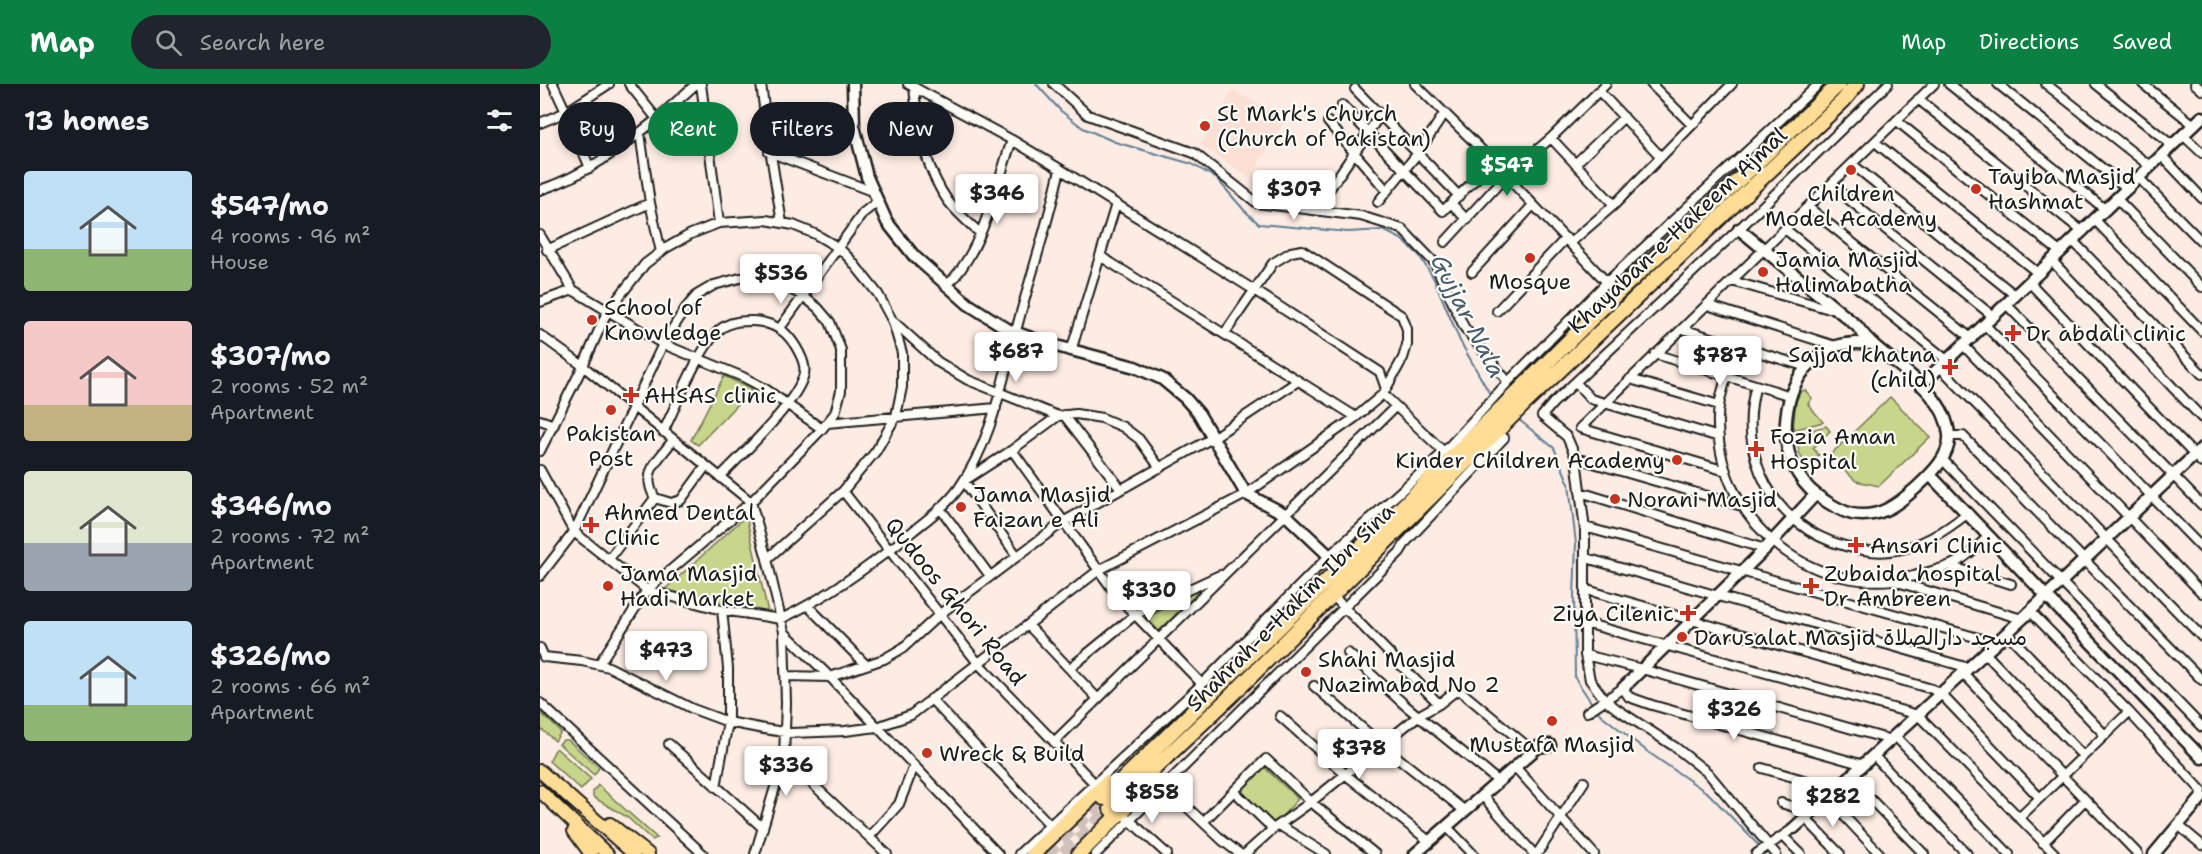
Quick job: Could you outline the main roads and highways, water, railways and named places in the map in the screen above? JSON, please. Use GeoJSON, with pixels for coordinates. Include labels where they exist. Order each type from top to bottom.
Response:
{"type":"FeatureCollection","features":[{"type":"Feature","properties":{"kind":"highway","name":"Khayaban-e-Hakeem Ajmal"},"geometry":{"type":"LineString","coordinates":[[1521,398],[1843,101],[1857,84]]}},
{"type":"Feature","properties":{"kind":"highway","name":"Khayaban-e-Hakeem Ajmal"},"geometry":{"type":"LineString","coordinates":[[1521,398],[1617,293],[1759,159],[1828,85]]}},
{"type":"Feature","properties":{"kind":"highway"},"geometry":{"type":"LineString","coordinates":[[1496,431],[1521,398]]}},
{"type":"Feature","properties":{"kind":"highway","name":"Shahrah-e-Hakim Ibn Sina"},"geometry":{"type":"LineString","coordinates":[[1116,810],[1186,717],[1341,567],[1496,431]]}},
{"type":"Feature","properties":{"kind":"highway","name":"Shahrah-e-Hakim Ibn Sina"},"geometry":{"type":"LineString","coordinates":[[1116,810],[1496,431]]}},
{"type":"Feature","properties":{"kind":"highway"},"geometry":{"type":"LineString","coordinates":[[1033,854],[1074,809],[1186,717]]}},
{"type":"Feature","properties":{"kind":"highway"},"geometry":{"type":"LineString","coordinates":[[1079,854],[1116,810]]}},
{"type":"Feature","properties":{"kind":"main road"},"geometry":{"type":"LineString","coordinates":[[540,771],[634,854]]}},
{"type":"Feature","properties":{"kind":"main road"},"geometry":{"type":"LineString","coordinates":[[540,791],[607,854]]}},
{"type":"Feature","properties":{"kind":"main road"},"geometry":{"type":"LineString","coordinates":[[562,791],[630,838],[648,854]]}},
{"type":"Feature","properties":{"kind":"main road"},"geometry":{"type":"LineString","coordinates":[[553,801],[591,854]]}},
{"type":"Feature","properties":{"kind":"waterway","name":"Gujjar Nala"},"geometry":{"type":"LineString","coordinates":[[1036,84],[1061,111],[1083,128],[1115,142],[1192,164],[1217,179],[1259,224],[1348,232],[1383,230],[1401,239],[1419,255],[1434,279],[1460,341],[1491,396]]}},
{"type":"Feature","properties":{"kind":"waterway","name":"Gujjar Nala"},"geometry":{"type":"LineString","coordinates":[[1518,419],[1554,448],[1569,484],[1576,544],[1575,678],[1593,705]]}},
{"type":"Feature","properties":{"kind":"waterway","name":"Gujjar Nala"},"geometry":{"type":"LineString","coordinates":[[1596,709],[1648,752],[1709,794],[1767,854]]}},
{"type":"Feature","properties":{"kind":"tunnel"},"geometry":{"type":"LineString","coordinates":[[1045,854],[1104,798]]}},
{"type":"Feature","properties":{"kind":"tunnel"},"geometry":{"type":"LineString","coordinates":[[1064,854],[1111,809]]}},
{"type":"Feature","properties":{"kind":"place","name":"St Mark's Church (Church of Pakistan)"},"geometry":{"type":"Point","coordinates":[1205,126]}},
{"type":"Feature","properties":{"kind":"place","name":"Children Model Academy"},"geometry":{"type":"Point","coordinates":[1851,170]}},
{"type":"Feature","properties":{"kind":"place","name":"Tayiba Masjid Hashmat"},"geometry":{"type":"Point","coordinates":[1976,189]}},
{"type":"Feature","properties":{"kind":"place","name":"Mosque"},"geometry":{"type":"Point","coordinates":[1530,258]}},
{"type":"Feature","properties":{"kind":"place","name":"Jamia Masjid Halimabatha"},"geometry":{"type":"Point","coordinates":[1763,272]}},
{"type":"Feature","properties":{"kind":"place","name":"School of Knowledge"},"geometry":{"type":"Point","coordinates":[592,320]}},
{"type":"Feature","properties":{"kind":"place","name":"Dr abdali clinic"},"geometry":{"type":"Point","coordinates":[2013,333]}},
{"type":"Feature","properties":{"kind":"place","name":"Sajjad khatna (child)"},"geometry":{"type":"Point","coordinates":[1950,367]}},
{"type":"Feature","properties":{"kind":"place","name":"AHSAS clinic"},"geometry":{"type":"Point","coordinates":[631,395]}},
{"type":"Feature","properties":{"kind":"place","name":"Pakistan Post"},"geometry":{"type":"Point","coordinates":[611,410]}},
{"type":"Feature","properties":{"kind":"place","name":"Fozia Aman Hospital"},"geometry":{"type":"Point","coordinates":[1756,449]}},
{"type":"Feature","properties":{"kind":"place","name":"Kinder Children Academy"},"geometry":{"type":"Point","coordinates":[1677,460]}},
{"type":"Feature","properties":{"kind":"place","name":"Norani Masjid"},"geometry":{"type":"Point","coordinates":[1615,499]}},
{"type":"Feature","properties":{"kind":"place","name":"Jama Masjid Faizan e Ali"},"geometry":{"type":"Point","coordinates":[961,507]}},
{"type":"Feature","properties":{"kind":"place","name":"Ahmed Dental Clinic"},"geometry":{"type":"Point","coordinates":[591,525]}},
{"type":"Feature","properties":{"kind":"place","name":"Ansari Clinic"},"geometry":{"type":"Point","coordinates":[1856,545]}},
{"type":"Feature","properties":{"kind":"place","name":"Jama Masjid Hadi Market"},"geometry":{"type":"Point","coordinates":[608,586]}},
{"type":"Feature","properties":{"kind":"place","name":"Zubaida hospital Dr Ambreen"},"geometry":{"type":"Point","coordinates":[1811,586]}},
{"type":"Feature","properties":{"kind":"place","name":"Ziya Cilenic"},"geometry":{"type":"Point","coordinates":[1688,613]}},
{"type":"Feature","properties":{"kind":"place","name":"Darusalat Masjid مسجد دارالصلاة"},"geometry":{"type":"Point","coordinates":[1682,637]}},
{"type":"Feature","properties":{"kind":"place","name":"Shahi Masjid Nazimabad No 2"},"geometry":{"type":"Point","coordinates":[1306,672]}},
{"type":"Feature","properties":{"kind":"place","name":"Mustafa Masjid"},"geometry":{"type":"Point","coordinates":[1552,721]}},
{"type":"Feature","properties":{"kind":"place","name":"Wreck & Build"},"geometry":{"type":"Point","coordinates":[927,753]}}]}
